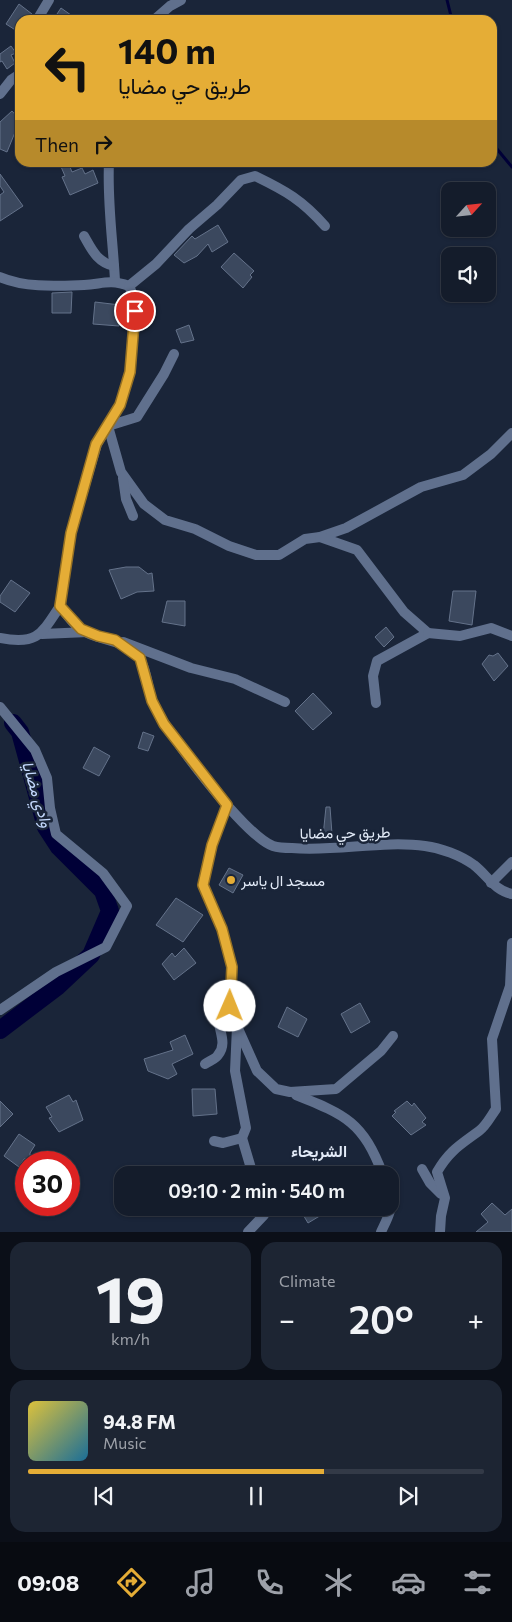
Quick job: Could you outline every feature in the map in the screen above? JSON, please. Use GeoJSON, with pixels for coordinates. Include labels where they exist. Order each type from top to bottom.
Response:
{"type":"FeatureCollection","features":[{"type":"Feature","properties":{"kind":"street"},"geometry":{"type":"LineString","coordinates":[[40,15],[49,0]]}},
{"type":"Feature","properties":{"kind":"street"},"geometry":{"type":"LineString","coordinates":[[159,15],[170,3],[181,0]]}},
{"type":"Feature","properties":{"kind":"street"},"geometry":{"type":"LineString","coordinates":[[0,94],[15,77]]}},
{"type":"Feature","properties":{"kind":"street"},"geometry":{"type":"LineString","coordinates":[[108,167],[107,189],[114,281]]}},
{"type":"Feature","properties":{"kind":"street"},"geometry":{"type":"LineString","coordinates":[[129,286],[156,264],[189,229],[222,200],[241,180],[256,176],[291,194],[310,209],[325,226]]}},
{"type":"Feature","properties":{"kind":"street"},"geometry":{"type":"LineString","coordinates":[[84,236],[94,254],[104,264],[114,266]]}},
{"type":"Feature","properties":{"kind":"street"},"geometry":{"type":"LineString","coordinates":[[0,277],[11,282],[46,286],[86,285],[114,281],[129,286],[135,300],[130,372],[120,405],[96,444],[71,533],[60,606],[42,634]]}},
{"type":"Feature","properties":{"kind":"street"},"geometry":{"type":"LineString","coordinates":[[108,426],[137,417],[164,374],[174,354]]}},
{"type":"Feature","properties":{"kind":"street"},"geometry":{"type":"LineString","coordinates":[[108,426],[122,472],[126,499],[133,516]]}},
{"type":"Feature","properties":{"kind":"street"},"geometry":{"type":"LineString","coordinates":[[122,472],[144,504],[165,520],[195,529],[229,546],[256,555],[279,556],[305,539],[320,537],[346,528],[421,487],[463,475],[492,454],[512,433]]}},
{"type":"Feature","properties":{"kind":"street"},"geometry":{"type":"LineString","coordinates":[[320,537],[357,550],[404,612],[428,633]]}},
{"type":"Feature","properties":{"kind":"street","name":"طريق حي مضايا"},"geometry":{"type":"LineString","coordinates":[[60,606],[81,629],[115,640],[140,658],[152,701],[164,724],[227,805],[258,836],[273,846],[314,850],[424,846],[461,857],[475,866],[496,888],[512,894]]}},
{"type":"Feature","properties":{"kind":"street"},"geometry":{"type":"LineString","coordinates":[[376,704],[373,676],[377,661],[428,633],[460,636],[491,628],[512,636]]}},
{"type":"Feature","properties":{"kind":"street"},"geometry":{"type":"LineString","coordinates":[[0,638],[20,642],[42,634],[88,632]]}},
{"type":"Feature","properties":{"kind":"street"},"geometry":{"type":"LineString","coordinates":[[115,640],[151,651],[191,668],[235,679],[285,702]]}},
{"type":"Feature","properties":{"kind":"street"},"geometry":{"type":"LineString","coordinates":[[0,707],[35,750],[47,778],[50,808],[56,834],[103,872],[127,906],[106,947],[56,972],[0,1010]]}},
{"type":"Feature","properties":{"kind":"street"},"geometry":{"type":"LineString","coordinates":[[227,805],[212,845],[203,885],[222,929],[232,967],[230,1006],[257,1071],[276,1089],[290,1092],[339,1113],[354,1123],[366,1138],[379,1166]]}},
{"type":"Feature","properties":{"kind":"street"},"geometry":{"type":"LineString","coordinates":[[491,883],[512,862]]}},
{"type":"Feature","properties":{"kind":"street"},"geometry":{"type":"LineString","coordinates":[[440,1232],[445,1198],[437,1172],[448,1154],[465,1139],[480,1130],[496,1109],[492,1039],[510,986],[512,943]]}},
{"type":"Feature","properties":{"kind":"street"},"geometry":{"type":"LineString","coordinates":[[205,1064],[218,1055],[222,1043],[217,1020],[218,1012],[223,1000],[230,993]]}},
{"type":"Feature","properties":{"kind":"street"},"geometry":{"type":"LineString","coordinates":[[237,1023],[235,1071],[246,1128],[242,1138],[250,1166]]}},
{"type":"Feature","properties":{"kind":"street"},"geometry":{"type":"LineString","coordinates":[[290,1092],[336,1090],[382,1051],[393,1036]]}},
{"type":"Feature","properties":{"kind":"street"},"geometry":{"type":"LineString","coordinates":[[214,1141],[223,1143],[242,1138]]}},
{"type":"Feature","properties":{"kind":"street"},"geometry":{"type":"LineString","coordinates":[[422,1169],[430,1182],[445,1198]]}},
{"type":"Feature","properties":{"kind":"street"},"geometry":{"type":"LineString","coordinates":[[248,1232],[263,1216]]}},
{"type":"Feature","properties":{"kind":"street"},"geometry":{"type":"LineString","coordinates":[[381,1232],[388,1216]]}},
{"type":"Feature","properties":{"kind":"building"},"geometry":{"type":"Polygon","coordinates":[[[19,4],[32,14],[15,15],[15,30],[6,24],[19,4]]]}},
{"type":"Feature","properties":{"kind":"building"},"geometry":{"type":"Polygon","coordinates":[[[61,8],[71,15],[56,15],[61,8]]]}},
{"type":"Feature","properties":{"kind":"building"},"geometry":{"type":"Polygon","coordinates":[[[11,46],[15,52],[11,55],[15,63],[7,69],[2,61],[0,62],[0,54],[11,46]]]}},
{"type":"Feature","properties":{"kind":"building"},"geometry":{"type":"Polygon","coordinates":[[[12,111],[15,114],[15,132],[7,152],[0,149],[0,122],[12,111]]]}},
{"type":"Feature","properties":{"kind":"building"},"geometry":{"type":"Polygon","coordinates":[[[61,167],[70,167],[72,172],[82,168],[85,174],[93,170],[98,183],[70,195],[62,177],[65,176],[61,167]]]}},
{"type":"Feature","properties":{"kind":"building"},"geometry":{"type":"Polygon","coordinates":[[[0,174],[23,206],[0,221],[0,195],[4,192],[0,186],[0,174]]]}},
{"type":"Feature","properties":{"kind":"building"},"geometry":{"type":"Polygon","coordinates":[[[218,225],[228,242],[212,252],[208,244],[197,256],[184,263],[174,255],[192,236],[195,239],[218,225]]]}},
{"type":"Feature","properties":{"kind":"building"},"geometry":{"type":"Polygon","coordinates":[[[234,253],[254,271],[250,275],[252,277],[243,288],[221,267],[234,253]]]}},
{"type":"Feature","properties":{"kind":"building"},"geometry":{"type":"Polygon","coordinates":[[[72,292],[71,313],[52,313],[52,293],[72,292]]]}},
{"type":"Feature","properties":{"kind":"building"},"geometry":{"type":"Polygon","coordinates":[[[95,302],[120,305],[119,326],[93,324],[95,302]]]}},
{"type":"Feature","properties":{"kind":"building"},"geometry":{"type":"Polygon","coordinates":[[[189,325],[194,340],[181,343],[176,330],[189,325]]]}},
{"type":"Feature","properties":{"kind":"building"},"geometry":{"type":"Polygon","coordinates":[[[139,567],[148,574],[152,573],[154,591],[137,592],[121,599],[109,570],[139,567]]]}},
{"type":"Feature","properties":{"kind":"building"},"geometry":{"type":"Polygon","coordinates":[[[11,580],[30,593],[15,612],[0,602],[0,596],[11,580]]]}},
{"type":"Feature","properties":{"kind":"building"},"geometry":{"type":"Polygon","coordinates":[[[453,591],[476,591],[472,625],[449,621],[453,591]]]}},
{"type":"Feature","properties":{"kind":"building"},"geometry":{"type":"Polygon","coordinates":[[[167,601],[185,601],[185,626],[162,622],[167,601]]]}},
{"type":"Feature","properties":{"kind":"building"},"geometry":{"type":"Polygon","coordinates":[[[386,627],[394,637],[384,647],[375,637],[386,627]]]}},
{"type":"Feature","properties":{"kind":"building"},"geometry":{"type":"Polygon","coordinates":[[[498,653],[508,666],[494,681],[482,664],[489,655],[493,656],[498,653]]]}},
{"type":"Feature","properties":{"kind":"building"},"geometry":{"type":"Polygon","coordinates":[[[313,693],[332,713],[313,730],[295,711],[313,693]]]}},
{"type":"Feature","properties":{"kind":"building"},"geometry":{"type":"Polygon","coordinates":[[[143,732],[154,736],[148,751],[138,748],[143,732]]]}},
{"type":"Feature","properties":{"kind":"building"},"geometry":{"type":"Polygon","coordinates":[[[94,747],[110,756],[99,776],[83,768],[94,747]]]}},
{"type":"Feature","properties":{"kind":"building"},"geometry":{"type":"Polygon","coordinates":[[[326,807],[330,807],[332,834],[323,836],[326,807]]]}},
{"type":"Feature","properties":{"kind":"building","name":"مسجد ال ياسر"},"geometry":{"type":"Polygon","coordinates":[[[229,868],[243,875],[233,893],[219,885],[229,868]]]}},
{"type":"Feature","properties":{"kind":"building"},"geometry":{"type":"Polygon","coordinates":[[[176,898],[203,915],[183,942],[156,925],[176,898]]]}},
{"type":"Feature","properties":{"kind":"building"},"geometry":{"type":"Polygon","coordinates":[[[184,948],[196,963],[174,980],[162,964],[172,953],[175,957],[184,948]]]}},
{"type":"Feature","properties":{"kind":"building"},"geometry":{"type":"Polygon","coordinates":[[[360,1003],[370,1022],[351,1033],[341,1014],[360,1003]]]}},
{"type":"Feature","properties":{"kind":"building"},"geometry":{"type":"Polygon","coordinates":[[[287,1007],[307,1019],[298,1037],[278,1027],[287,1007]]]}},
{"type":"Feature","properties":{"kind":"building"},"geometry":{"type":"Polygon","coordinates":[[[185,1035],[193,1054],[172,1064],[177,1074],[168,1079],[148,1071],[144,1059],[173,1050],[170,1042],[185,1035]]]}},
{"type":"Feature","properties":{"kind":"building"},"geometry":{"type":"Polygon","coordinates":[[[192,1089],[215,1089],[217,1114],[193,1116],[192,1089]]]}},
{"type":"Feature","properties":{"kind":"building"},"geometry":{"type":"Polygon","coordinates":[[[69,1095],[73,1102],[76,1100],[83,1120],[59,1132],[49,1118],[52,1117],[46,1107],[69,1095]]]}},
{"type":"Feature","properties":{"kind":"building"},"geometry":{"type":"Polygon","coordinates":[[[0,1101],[13,1114],[0,1127],[0,1101]]]}},
{"type":"Feature","properties":{"kind":"building"},"geometry":{"type":"Polygon","coordinates":[[[407,1101],[412,1106],[414,1103],[426,1118],[422,1122],[426,1125],[411,1135],[392,1116],[396,1112],[394,1111],[407,1101]]]}},
{"type":"Feature","properties":{"kind":"building"},"geometry":{"type":"Polygon","coordinates":[[[19,1134],[35,1145],[31,1151],[15,1151],[15,1164],[4,1156],[19,1134]]]}},
{"type":"Feature","properties":{"kind":"building"},"geometry":{"type":"Polygon","coordinates":[[[492,1203],[505,1215],[512,1209],[512,1232],[476,1232],[488,1222],[481,1214],[492,1203]]]}},
{"type":"Feature","properties":{"kind":"building"},"geometry":{"type":"Polygon","coordinates":[[[304,1216],[320,1216],[308,1223],[304,1216]]]}},
{"type":"Feature","properties":{"kind":"waterway"},"geometry":{"type":"LineString","coordinates":[[447,0],[451,15]]}},
{"type":"Feature","properties":{"kind":"waterway"},"geometry":{"type":"LineString","coordinates":[[497,149],[512,167]]}},
{"type":"Feature","properties":{"kind":"waterway","name":"وادي مضايا"},"geometry":{"type":"LineString","coordinates":[[0,1030],[58,986],[91,955],[110,911],[103,891],[59,847],[46,827],[20,732],[13,723]]}},
{"type":"Feature","properties":{"kind":"place","name":"مسجد ال ياسر"},"geometry":{"type":"Point","coordinates":[231,880]}},
{"type":"Feature","properties":{"kind":"district","name":"الشريحاء"},"geometry":{"type":"Point","coordinates":[319,1150]}},
{"type":"Feature","properties":{"kind":"route"},"geometry":{"type":"LineString","coordinates":[[135,311],[130,372],[120,405],[96,444],[71,533],[66,577],[60,606],[81,629],[115,640],[140,658],[152,701],[164,724],[227,805],[218,823],[203,885],[222,929],[232,967],[230,1006]]}}]}
